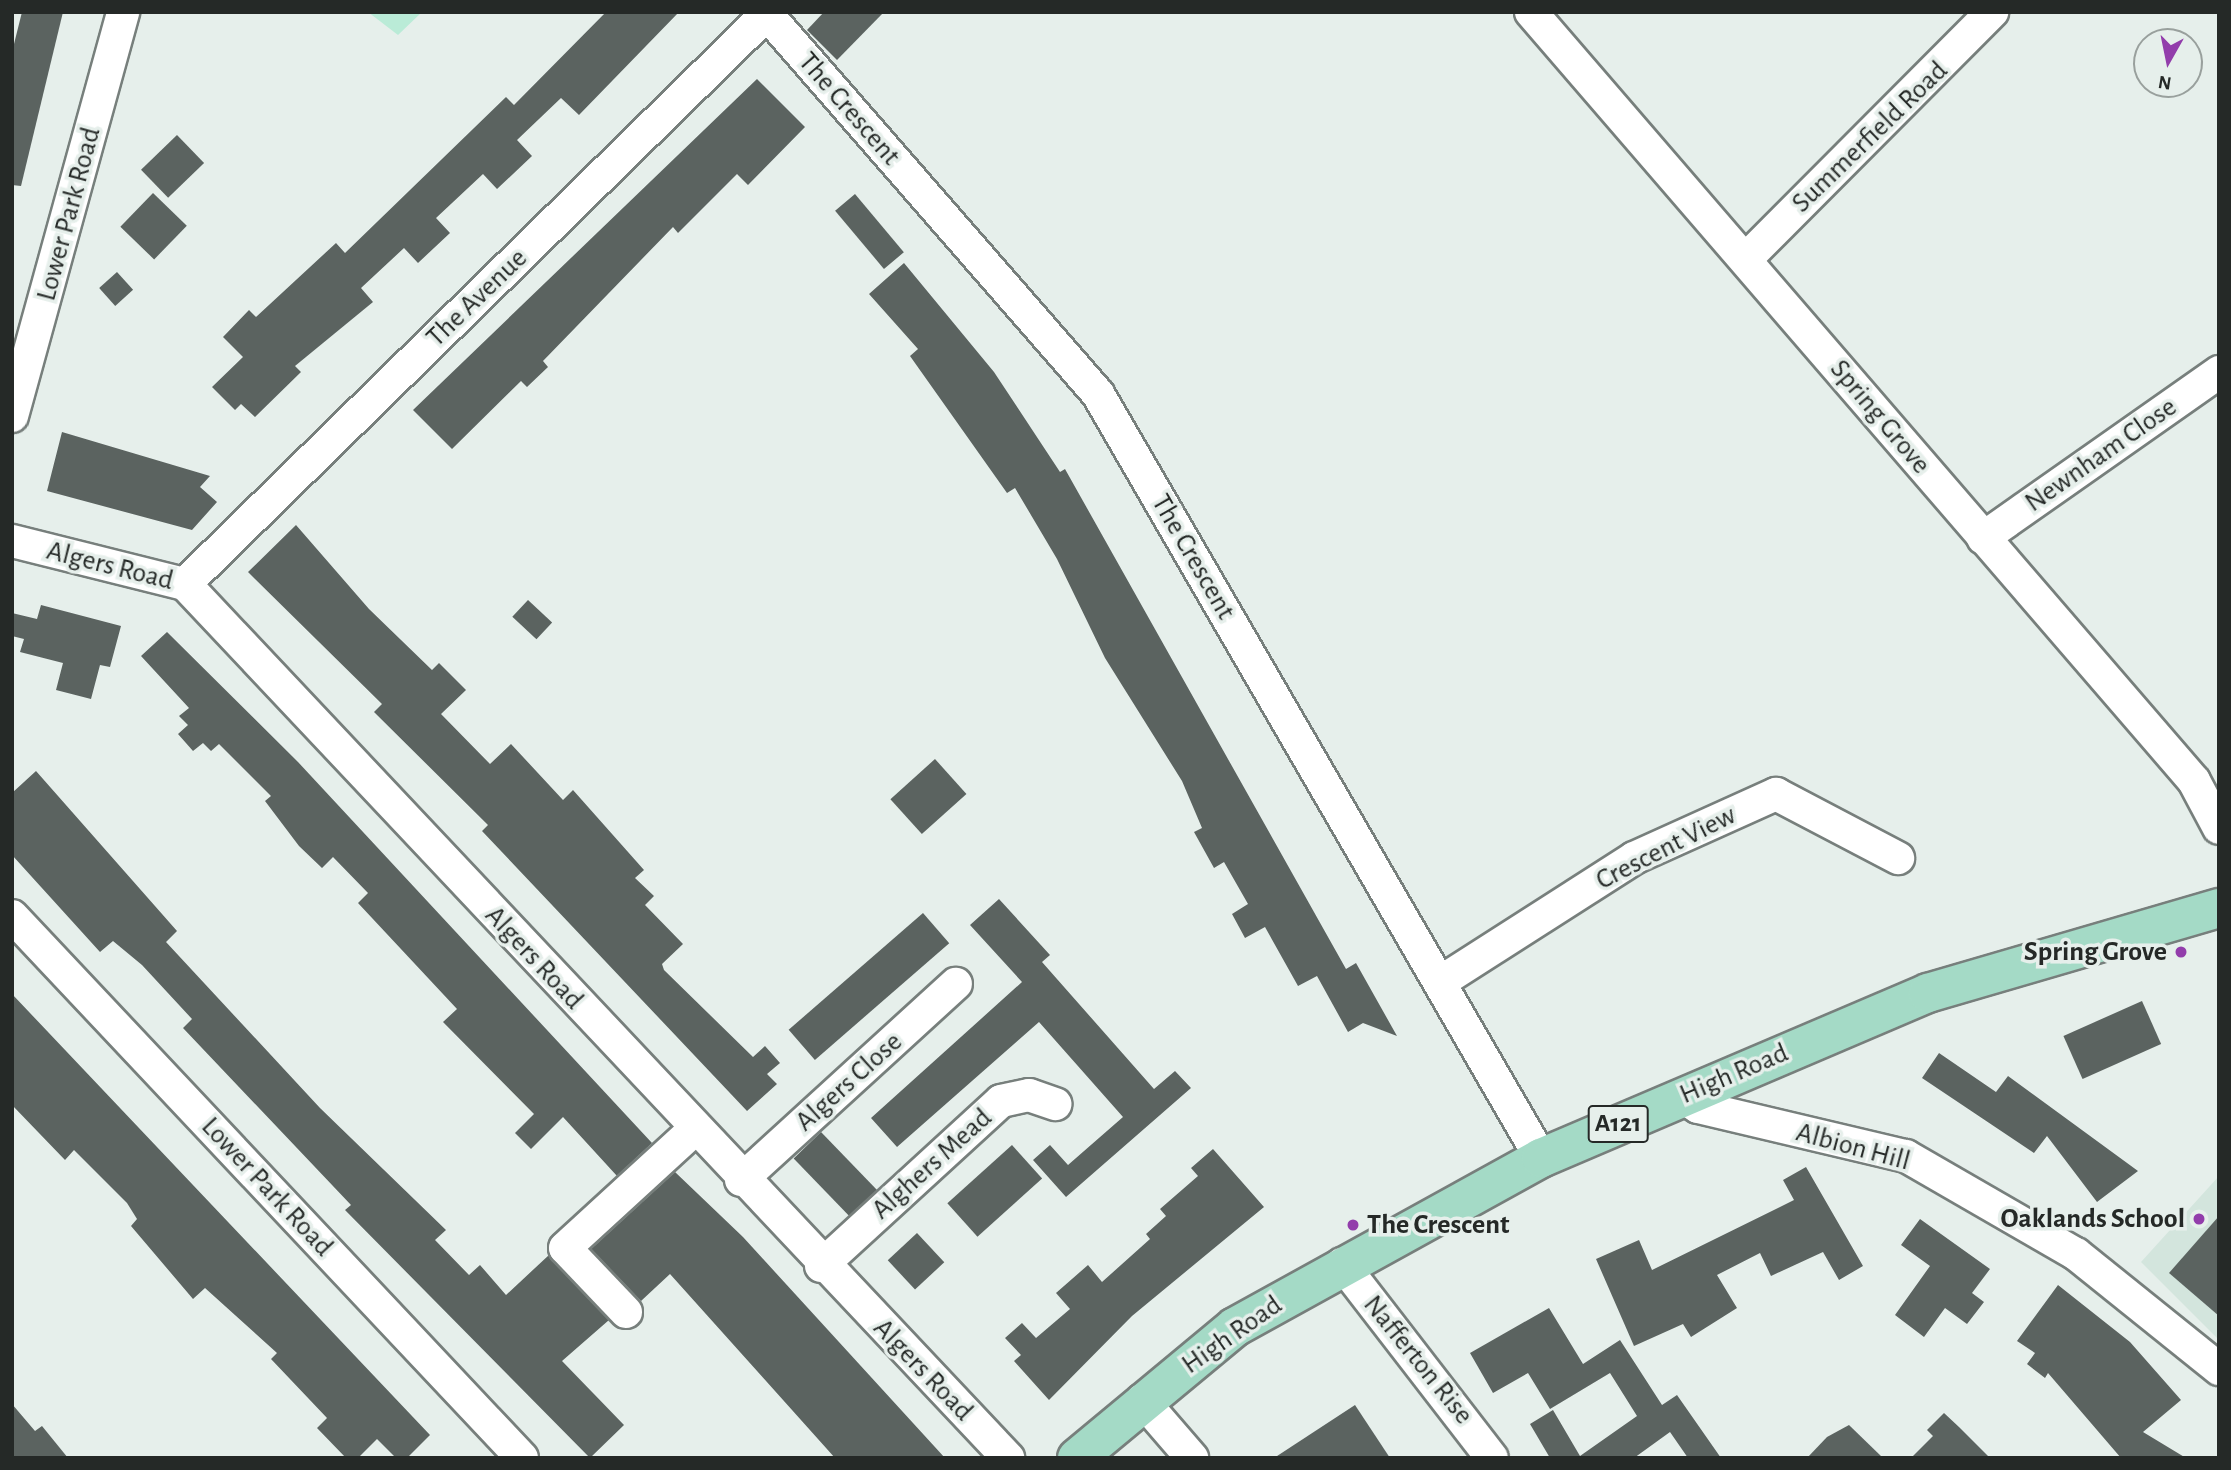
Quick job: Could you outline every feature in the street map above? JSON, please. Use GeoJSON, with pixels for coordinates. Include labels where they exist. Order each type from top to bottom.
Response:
{"type":"FeatureCollection","features":[{"type":"Feature","properties":{"kind":"main road","name":"High Road"},"geometry":{"type":"LineString","coordinates":[[1077,1458],[1142,1400],[1235,1327],[1342,1264],[1541,1158],[1681,1096],[1928,993],[2219,908]]}},
{"type":"Feature","properties":{"kind":"street","name":"Lower Park Road"},"geometry":{"type":"LineString","coordinates":[[12,416],[123,12]]}},
{"type":"Feature","properties":{"kind":"street","name":"Spring Grove"},"geometry":{"type":"LineString","coordinates":[[1531,12],[2194,781],[2219,828]]}},
{"type":"Feature","properties":{"kind":"street","name":"Summerfield Road"},"geometry":{"type":"LineString","coordinates":[[1746,259],[1992,12]]}},
{"type":"Feature","properties":{"kind":"street","name":"The Avenue"},"geometry":{"type":"LineString","coordinates":[[185,584],[767,13]]}},
{"type":"Feature","properties":{"kind":"street","name":"The Crescent"},"geometry":{"type":"LineString","coordinates":[[767,13],[1098,394],[1442,981],[1541,1158]]}},
{"type":"Feature","properties":{"kind":"street","name":"Newnham Close"},"geometry":{"type":"LineString","coordinates":[[1983,538],[2219,372]]}},
{"type":"Feature","properties":{"kind":"street","name":"Algers Road"},"geometry":{"type":"LineString","coordinates":[[12,541],[185,584],[821,1266],[1008,1458]]}},
{"type":"Feature","properties":{"kind":"street","name":"Crescent View"},"geometry":{"type":"LineString","coordinates":[[1442,981],[1634,858],[1776,794],[1898,858]]}},
{"type":"Feature","properties":{"kind":"street","name":"Lower Park Road"},"geometry":{"type":"LineString","coordinates":[[12,916],[522,1458]]}},
{"type":"Feature","properties":{"kind":"street","name":"Algers Close"},"geometry":{"type":"LineString","coordinates":[[741,1180],[956,984]]}},
{"type":"Feature","properties":{"kind":"street","name":"Alghers Mead"},"geometry":{"type":"LineString","coordinates":[[821,1266],[1001,1101],[1030,1095],[1055,1104]]}},
{"type":"Feature","properties":{"kind":"street","name":"Albion Hill"},"geometry":{"type":"LineString","coordinates":[[1681,1096],[1698,1107],[1906,1156],[2076,1254],[2219,1369]]}},
{"type":"Feature","properties":{"kind":"street"},"geometry":{"type":"LineString","coordinates":[[626,1312],[565,1248],[694,1130]]}},
{"type":"Feature","properties":{"kind":"street","name":"Nafferton Rise"},"geometry":{"type":"LineString","coordinates":[[1342,1264],[1492,1458]]}},
{"type":"Feature","properties":{"kind":"street"},"geometry":{"type":"LineString","coordinates":[[1142,1400],[1192,1458]]}},
{"type":"Feature","properties":{"kind":"shaded area","name":"Oaklands School"},"geometry":{"type":"Polygon","coordinates":[[[2219,1176],[2219,1340],[2141,1262],[2219,1176]]]}},
{"type":"Feature","properties":{"kind":"green space"},"geometry":{"type":"Polygon","coordinates":[[[368,12],[422,12],[398,35],[368,12]]]}},
{"type":"Feature","properties":{"kind":"building"},"geometry":{"type":"Polygon","coordinates":[[[22,12],[63,12],[21,186],[12,185],[12,52],[22,12]]]}},
{"type":"Feature","properties":{"kind":"building"},"geometry":{"type":"Polygon","coordinates":[[[606,12],[679,12],[579,115],[561,98],[517,140],[532,156],[497,189],[483,174],[436,218],[450,233],[418,263],[404,248],[361,288],[373,302],[295,366],[301,372],[255,417],[241,404],[235,410],[212,387],[243,357],[223,337],[249,310],[256,317],[336,243],[345,253],[506,97],[514,105],[606,12]]]}},
{"type":"Feature","properties":{"kind":"building"},"geometry":{"type":"Polygon","coordinates":[[[824,12],[884,12],[837,60],[807,30],[824,12]]]}},
{"type":"Feature","properties":{"kind":"building"},"geometry":{"type":"Polygon","coordinates":[[[757,79],[805,127],[748,185],[737,174],[678,233],[673,227],[543,361],[548,367],[527,387],[521,381],[452,449],[413,410],[757,79]]]}},
{"type":"Feature","properties":{"kind":"building"},"geometry":{"type":"Polygon","coordinates":[[[177,135],[204,163],[168,198],[141,170],[177,135]]]}},
{"type":"Feature","properties":{"kind":"building"},"geometry":{"type":"Polygon","coordinates":[[[153,193],[187,226],[154,259],[120,227],[153,193]]]}},
{"type":"Feature","properties":{"kind":"building"},"geometry":{"type":"Polygon","coordinates":[[[855,194],[904,252],[884,269],[835,211],[855,194]]]}},
{"type":"Feature","properties":{"kind":"building"},"geometry":{"type":"Polygon","coordinates":[[[904,263],[994,372],[1060,472],[1065,469],[1346,969],[1356,963],[1397,1036],[1363,1023],[1348,1032],[1317,976],[1298,986],[1265,927],[1245,938],[1232,914],[1248,904],[1224,862],[1214,868],[1194,832],[1202,828],[1182,781],[1105,658],[1057,559],[1015,488],[1007,493],[910,356],[918,349],[869,294],[904,263]]]}},
{"type":"Feature","properties":{"kind":"building"},"geometry":{"type":"Polygon","coordinates":[[[117,272],[133,290],[115,306],[99,288],[117,272]]]}},
{"type":"Feature","properties":{"kind":"building"},"geometry":{"type":"Polygon","coordinates":[[[62,432],[210,476],[200,487],[217,502],[192,530],[47,491],[62,432]]]}},
{"type":"Feature","properties":{"kind":"building"},"geometry":{"type":"Polygon","coordinates":[[[296,525],[369,609],[432,670],[439,663],[466,690],[441,714],[490,764],[511,744],[563,800],[573,790],[644,870],[635,878],[654,896],[645,905],[683,944],[662,964],[664,970],[753,1057],[765,1046],[780,1063],[767,1074],[777,1084],[747,1111],[482,831],[488,825],[374,712],[382,704],[248,572],[296,525]]]}},
{"type":"Feature","properties":{"kind":"building"},"geometry":{"type":"Polygon","coordinates":[[[528,600],[552,623],[536,639],[512,617],[528,600]]]}},
{"type":"Feature","properties":{"kind":"building"},"geometry":{"type":"Polygon","coordinates":[[[41,605],[121,626],[110,667],[100,665],[91,699],[56,690],[63,663],[20,652],[24,639],[12,636],[12,613],[37,619],[41,605]]]}},
{"type":"Feature","properties":{"kind":"building"},"geometry":{"type":"Polygon","coordinates":[[[167,632],[298,762],[652,1143],[617,1176],[563,1117],[531,1149],[515,1133],[534,1114],[443,1022],[457,1009],[358,903],[368,893],[333,857],[322,868],[299,846],[265,801],[271,796],[219,744],[211,751],[203,743],[193,751],[178,734],[188,725],[179,716],[189,708],[141,656],[167,632]]]}},
{"type":"Feature","properties":{"kind":"building"},"geometry":{"type":"Polygon","coordinates":[[[935,759],[966,794],[922,834],[890,799],[935,759]]]}},
{"type":"Feature","properties":{"kind":"building"},"geometry":{"type":"Polygon","coordinates":[[[36,771],[177,931],[166,942],[320,1108],[446,1230],[435,1240],[469,1275],[480,1265],[506,1295],[549,1255],[609,1320],[562,1361],[624,1425],[590,1458],[345,1210],[351,1205],[183,1028],[192,1019],[142,965],[113,941],[100,952],[12,855],[12,793],[36,771]]]}},
{"type":"Feature","properties":{"kind":"building"},"geometry":{"type":"Polygon","coordinates":[[[999,899],[1050,955],[1042,962],[1154,1089],[1175,1071],[1191,1088],[1066,1197],[1033,1160],[1050,1145],[1068,1165],[1123,1117],[1039,1022],[897,1147],[871,1118],[1022,982],[970,925],[999,899]]]}},
{"type":"Feature","properties":{"kind":"building"},"geometry":{"type":"Polygon","coordinates":[[[923,913],[949,943],[815,1060],[789,1030],[923,913]]]}},
{"type":"Feature","properties":{"kind":"building"},"geometry":{"type":"Polygon","coordinates":[[[12,994],[430,1435],[407,1458],[396,1458],[377,1439],[358,1458],[346,1458],[317,1428],[327,1418],[271,1359],[277,1353],[205,1288],[193,1299],[131,1226],[137,1219],[127,1203],[74,1150],[65,1160],[12,1105],[12,994]]]}},
{"type":"Feature","properties":{"kind":"building"},"geometry":{"type":"Polygon","coordinates":[[[2142,1001],[2161,1044],[2083,1079],[2063,1036],[2142,1001]]]}},
{"type":"Feature","properties":{"kind":"building"},"geometry":{"type":"Polygon","coordinates":[[[1939,1053],[1996,1092],[2008,1076],[2138,1171],[2097,1202],[2047,1136],[2034,1153],[1922,1078],[1939,1053]]]}},
{"type":"Feature","properties":{"kind":"building"},"geometry":{"type":"Polygon","coordinates":[[[821,1132],[877,1190],[850,1217],[794,1158],[821,1132]]]}},
{"type":"Feature","properties":{"kind":"building"},"geometry":{"type":"Polygon","coordinates":[[[1012,1145],[1042,1178],[977,1237],[947,1203],[1012,1145]]]}},
{"type":"Feature","properties":{"kind":"building"},"geometry":{"type":"Polygon","coordinates":[[[1213,1149],[1264,1207],[1132,1316],[1049,1400],[1014,1361],[1021,1355],[1005,1338],[1022,1323],[1036,1338],[1070,1309],[1056,1293],[1088,1265],[1102,1282],[1150,1239],[1146,1234],[1166,1216],[1160,1209],[1198,1176],[1191,1168],[1213,1149]]]}},
{"type":"Feature","properties":{"kind":"building"},"geometry":{"type":"Polygon","coordinates":[[[1806,1167],[1863,1266],[1839,1280],[1823,1252],[1771,1276],[1760,1253],[1717,1275],[1737,1308],[1691,1337],[1683,1324],[1634,1346],[1596,1259],[1639,1240],[1652,1270],[1794,1200],[1783,1180],[1806,1167]]]}},
{"type":"Feature","properties":{"kind":"building"},"geometry":{"type":"Polygon","coordinates":[[[675,1172],[743,1237],[945,1458],[835,1458],[670,1274],[641,1301],[591,1249],[675,1172]]]}},
{"type":"Feature","properties":{"kind":"building","name":"Oaklands School"},"geometry":{"type":"Polygon","coordinates":[[[2219,1216],[2219,1316],[2169,1273],[2219,1216]]]}},
{"type":"Feature","properties":{"kind":"building"},"geometry":{"type":"Polygon","coordinates":[[[1920,1219],[1990,1269],[1972,1293],[1984,1302],[1967,1324],[1945,1308],[1924,1337],[1895,1315],[1930,1266],[1901,1245],[1920,1219]]]}},
{"type":"Feature","properties":{"kind":"building"},"geometry":{"type":"Polygon","coordinates":[[[917,1233],[944,1262],[915,1290],[888,1260],[917,1233]]]}},
{"type":"Feature","properties":{"kind":"building"},"geometry":{"type":"Polygon","coordinates":[[[2058,1285],[2130,1342],[2181,1400],[2143,1432],[2186,1458],[2121,1458],[2048,1373],[2045,1378],[2027,1364],[2035,1353],[2017,1341],[2058,1285]]]}},
{"type":"Feature","properties":{"kind":"building"},"geometry":{"type":"Polygon","coordinates":[[[1549,1308],[1583,1364],[1620,1340],[1662,1405],[1677,1395],[1721,1458],[1688,1458],[1670,1432],[1634,1458],[1550,1458],[1530,1424],[1553,1410],[1580,1456],[1637,1416],[1610,1373],[1550,1409],[1528,1373],[1493,1393],[1470,1353],[1549,1308]]]}},
{"type":"Feature","properties":{"kind":"building"},"geometry":{"type":"Polygon","coordinates":[[[12,1404],[35,1431],[42,1426],[68,1458],[12,1458],[12,1404]]]}},
{"type":"Feature","properties":{"kind":"building"},"geometry":{"type":"Polygon","coordinates":[[[1355,1405],[1390,1458],[1274,1458],[1355,1405]]]}},
{"type":"Feature","properties":{"kind":"building"},"geometry":{"type":"Polygon","coordinates":[[[1944,1413],[1990,1458],[1911,1458],[1933,1436],[1927,1430],[1944,1413]]]}},
{"type":"Feature","properties":{"kind":"building"},"geometry":{"type":"Polygon","coordinates":[[[1849,1425],[1883,1458],[1807,1458],[1827,1437],[1849,1425]]]}},
{"type":"Feature","properties":{"kind":"place","name":"Spring Grove"},"geometry":{"type":"Point","coordinates":[2181,952]}},
{"type":"Feature","properties":{"kind":"place","name":"Oaklands School"},"geometry":{"type":"Point","coordinates":[2199,1219]}},
{"type":"Feature","properties":{"kind":"place","name":"The Crescent"},"geometry":{"type":"Point","coordinates":[1353,1225]}}]}
